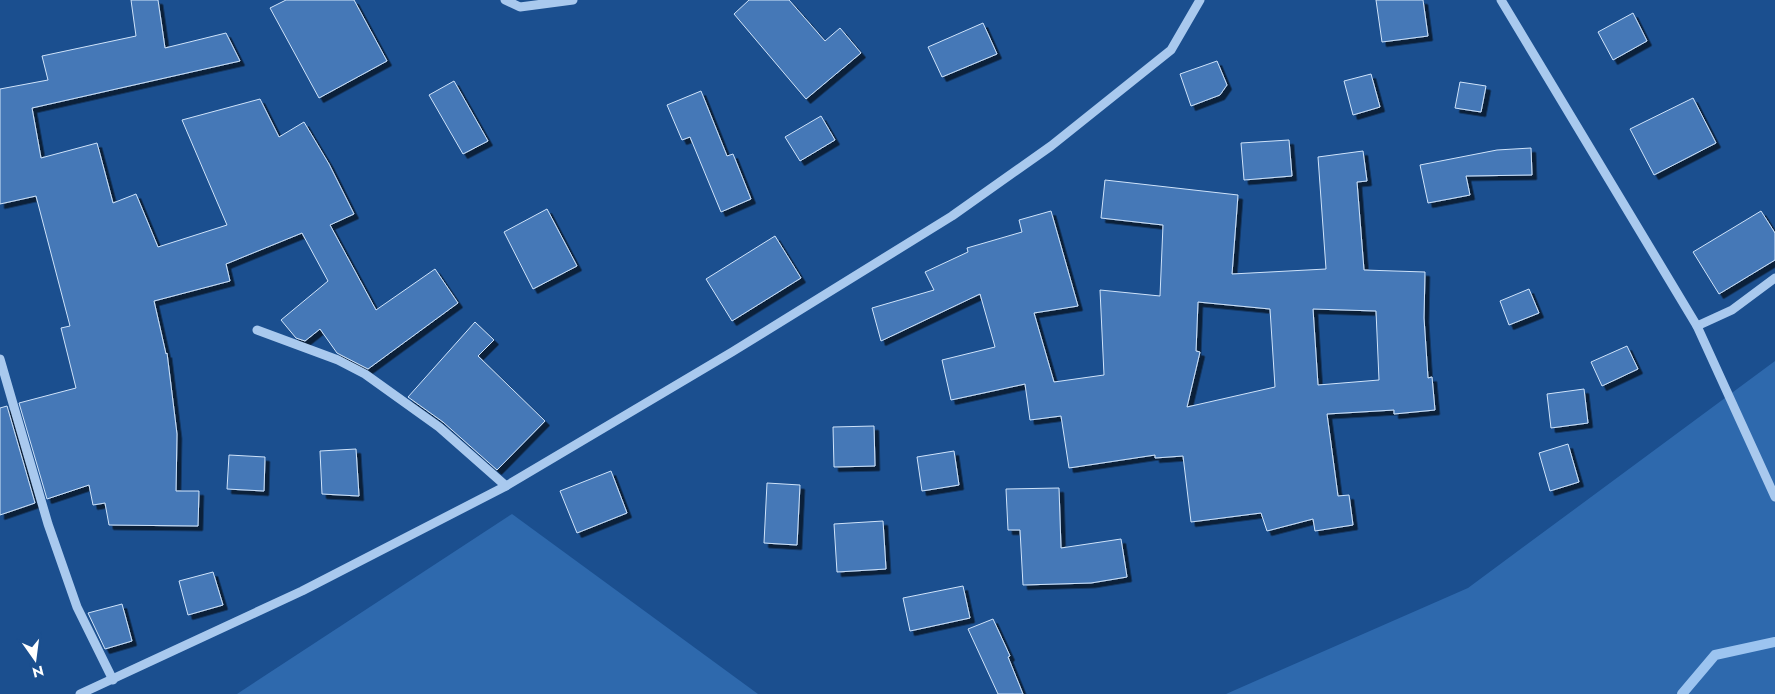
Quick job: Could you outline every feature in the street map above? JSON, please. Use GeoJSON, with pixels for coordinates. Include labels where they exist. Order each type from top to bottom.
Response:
{"type":"FeatureCollection","features":[{"type":"Feature","properties":{"kind":"street"},"geometry":{"type":"LineString","coordinates":[[505,0],[520,7],[573,0]]}},
{"type":"Feature","properties":{"kind":"street"},"geometry":{"type":"LineString","coordinates":[[80,694],[302,591],[506,486],[732,352],[952,216],[1050,146],[1171,50],[1200,0]]}},
{"type":"Feature","properties":{"kind":"street"},"geometry":{"type":"LineString","coordinates":[[1501,0],[1697,326],[1775,498]]}},
{"type":"Feature","properties":{"kind":"street"},"geometry":{"type":"LineString","coordinates":[[1697,326],[1732,310],[1775,278]]}},
{"type":"Feature","properties":{"kind":"street"},"geometry":{"type":"LineString","coordinates":[[257,330],[338,360],[365,374],[439,427],[506,486]]}},
{"type":"Feature","properties":{"kind":"street"},"geometry":{"type":"LineString","coordinates":[[0,359],[48,524],[74,598],[113,680]]}},
{"type":"Feature","properties":{"kind":"shaded area"},"geometry":{"type":"Polygon","coordinates":[[[1775,361],[1775,694],[1226,694],[1468,588],[1775,361]]]}},
{"type":"Feature","properties":{"kind":"shaded area"},"geometry":{"type":"Polygon","coordinates":[[[512,514],[758,694],[237,694],[512,514]]]}},
{"type":"Feature","properties":{"kind":"building"},"geometry":{"type":"Polygon","coordinates":[[[131,0],[158,0],[165,48],[226,33],[240,61],[32,108],[41,158],[97,143],[113,203],[136,194],[158,247],[227,225],[182,120],[260,99],[279,137],[304,122],[329,164],[354,214],[330,225],[376,310],[435,269],[458,303],[368,369],[337,353],[320,329],[305,341],[296,338],[281,320],[328,281],[302,233],[226,264],[230,281],[154,301],[167,353],[177,434],[176,491],[199,491],[198,526],[109,525],[105,503],[93,505],[89,485],[47,499],[19,403],[76,388],[61,328],[70,326],[36,196],[0,204],[0,89],[48,80],[42,56],[136,36],[131,0]]]}},
{"type":"Feature","properties":{"kind":"building"},"geometry":{"type":"Polygon","coordinates":[[[286,0],[354,0],[387,61],[319,98],[270,8],[286,0]]]}},
{"type":"Feature","properties":{"kind":"building"},"geometry":{"type":"Polygon","coordinates":[[[749,0],[789,0],[825,41],[840,28],[861,53],[806,99],[734,14],[749,0]]]}},
{"type":"Feature","properties":{"kind":"building"},"geometry":{"type":"Polygon","coordinates":[[[1376,0],[1423,0],[1428,36],[1382,42],[1376,0]]]}},
{"type":"Feature","properties":{"kind":"building"},"geometry":{"type":"Polygon","coordinates":[[[1633,13],[1647,41],[1613,60],[1598,32],[1633,13]]]}},
{"type":"Feature","properties":{"kind":"building"},"geometry":{"type":"Polygon","coordinates":[[[983,23],[997,54],[942,77],[928,47],[983,23]]]}},
{"type":"Feature","properties":{"kind":"building"},"geometry":{"type":"Polygon","coordinates":[[[1217,61],[1227,85],[1220,95],[1191,106],[1180,74],[1217,61]]]}},
{"type":"Feature","properties":{"kind":"building"},"geometry":{"type":"Polygon","coordinates":[[[1371,74],[1380,107],[1353,115],[1344,81],[1371,74]]]}},
{"type":"Feature","properties":{"kind":"building"},"geometry":{"type":"Polygon","coordinates":[[[454,81],[488,141],[463,154],[429,95],[454,81]]]}},
{"type":"Feature","properties":{"kind":"building"},"geometry":{"type":"Polygon","coordinates":[[[1460,82],[1486,86],[1481,112],[1455,108],[1460,82]]]}},
{"type":"Feature","properties":{"kind":"building"},"geometry":{"type":"Polygon","coordinates":[[[701,91],[727,156],[733,154],[751,199],[721,212],[690,137],[682,140],[667,105],[701,91]]]}},
{"type":"Feature","properties":{"kind":"building"},"geometry":{"type":"Polygon","coordinates":[[[1693,98],[1716,143],[1654,175],[1630,129],[1693,98]]]}},
{"type":"Feature","properties":{"kind":"building"},"geometry":{"type":"Polygon","coordinates":[[[821,116],[835,140],[800,161],[785,137],[821,116]]]}},
{"type":"Feature","properties":{"kind":"building"},"geometry":{"type":"Polygon","coordinates":[[[1289,140],[1292,176],[1244,180],[1241,143],[1289,140]]]}},
{"type":"Feature","properties":{"kind":"building"},"geometry":{"type":"Polygon","coordinates":[[[1531,148],[1532,175],[1466,176],[1470,195],[1428,203],[1420,165],[1497,150],[1531,148]]]}},
{"type":"Feature","properties":{"kind":"building"},"geometry":{"type":"Polygon","coordinates":[[[1363,151],[1367,181],[1357,182],[1364,270],[1425,272],[1424,318],[1428,378],[1432,377],[1435,410],[1394,414],[1394,410],[1327,414],[1338,496],[1349,495],[1353,525],[1315,531],[1313,519],[1267,531],[1261,513],[1191,522],[1183,456],[1155,458],[1155,455],[1069,468],[1061,416],[1030,420],[1025,384],[951,400],[942,360],[995,347],[980,294],[881,341],[872,308],[934,290],[925,272],[968,252],[967,248],[1022,232],[1019,220],[1051,211],[1078,306],[1034,313],[1054,382],[1104,375],[1100,290],[1160,296],[1163,225],[1101,218],[1105,180],[1238,195],[1232,274],[1326,269],[1318,157],[1363,151]],[[1198,302],[1196,351],[1200,352],[1187,407],[1275,387],[1270,309],[1198,302]],[[1313,309],[1318,385],[1379,380],[1376,311],[1313,309]]]}},
{"type":"Feature","properties":{"kind":"building"},"geometry":{"type":"Polygon","coordinates":[[[547,209],[577,266],[533,289],[504,232],[547,209]]]}},
{"type":"Feature","properties":{"kind":"building"},"geometry":{"type":"Polygon","coordinates":[[[1761,211],[1775,233],[1775,260],[1719,294],[1693,252],[1761,211]]]}},
{"type":"Feature","properties":{"kind":"building"},"geometry":{"type":"Polygon","coordinates":[[[775,236],[801,278],[732,321],[706,279],[775,236]]]}},
{"type":"Feature","properties":{"kind":"building"},"geometry":{"type":"Polygon","coordinates":[[[1529,289],[1539,313],[1509,325],[1500,301],[1529,289]]]}},
{"type":"Feature","properties":{"kind":"building"},"geometry":{"type":"Polygon","coordinates":[[[475,322],[494,340],[478,356],[545,421],[497,470],[443,422],[408,397],[475,322]]]}},
{"type":"Feature","properties":{"kind":"building"},"geometry":{"type":"Polygon","coordinates":[[[1627,346],[1638,369],[1602,386],[1591,362],[1627,346]]]}},
{"type":"Feature","properties":{"kind":"building"},"geometry":{"type":"Polygon","coordinates":[[[1584,389],[1588,423],[1551,428],[1547,394],[1584,389]]]}},
{"type":"Feature","properties":{"kind":"building"},"geometry":{"type":"Polygon","coordinates":[[[7,406],[35,503],[0,515],[0,408],[7,406]]]}},
{"type":"Feature","properties":{"kind":"building"},"geometry":{"type":"Polygon","coordinates":[[[874,426],[875,466],[834,467],[833,427],[874,426]]]}},
{"type":"Feature","properties":{"kind":"building"},"geometry":{"type":"Polygon","coordinates":[[[1568,444],[1579,482],[1550,491],[1539,453],[1568,444]]]}},
{"type":"Feature","properties":{"kind":"building"},"geometry":{"type":"Polygon","coordinates":[[[356,449],[359,496],[322,494],[320,451],[356,449]]]}},
{"type":"Feature","properties":{"kind":"building"},"geometry":{"type":"Polygon","coordinates":[[[954,451],[959,485],[922,491],[917,457],[954,451]]]}},
{"type":"Feature","properties":{"kind":"building"},"geometry":{"type":"Polygon","coordinates":[[[229,455],[265,457],[264,491],[227,489],[229,455]]]}},
{"type":"Feature","properties":{"kind":"building"},"geometry":{"type":"Polygon","coordinates":[[[611,471],[627,513],[577,533],[560,491],[611,471]]]}},
{"type":"Feature","properties":{"kind":"building"},"geometry":{"type":"Polygon","coordinates":[[[767,483],[800,485],[797,545],[764,543],[767,483]]]}},
{"type":"Feature","properties":{"kind":"building"},"geometry":{"type":"Polygon","coordinates":[[[1059,488],[1061,548],[1121,539],[1127,577],[1091,583],[1023,585],[1020,530],[1008,530],[1006,489],[1059,488]]]}},
{"type":"Feature","properties":{"kind":"building"},"geometry":{"type":"Polygon","coordinates":[[[883,521],[886,569],[837,572],[834,524],[883,521]]]}},
{"type":"Feature","properties":{"kind":"building"},"geometry":{"type":"Polygon","coordinates":[[[213,572],[223,605],[188,615],[179,581],[213,572]]]}},
{"type":"Feature","properties":{"kind":"building"},"geometry":{"type":"Polygon","coordinates":[[[963,586],[970,618],[910,631],[903,598],[963,586]]]}},
{"type":"Feature","properties":{"kind":"building"},"geometry":{"type":"Polygon","coordinates":[[[122,604],[132,641],[105,649],[88,613],[122,604]]]}},
{"type":"Feature","properties":{"kind":"building"},"geometry":{"type":"Polygon","coordinates":[[[993,619],[1010,656],[1008,657],[1023,694],[998,694],[968,629],[993,619]]]}},
{"type":"Feature","properties":{"kind":"waterway"},"geometry":{"type":"LineString","coordinates":[[1682,694],[1715,655],[1775,642]]}}]}
